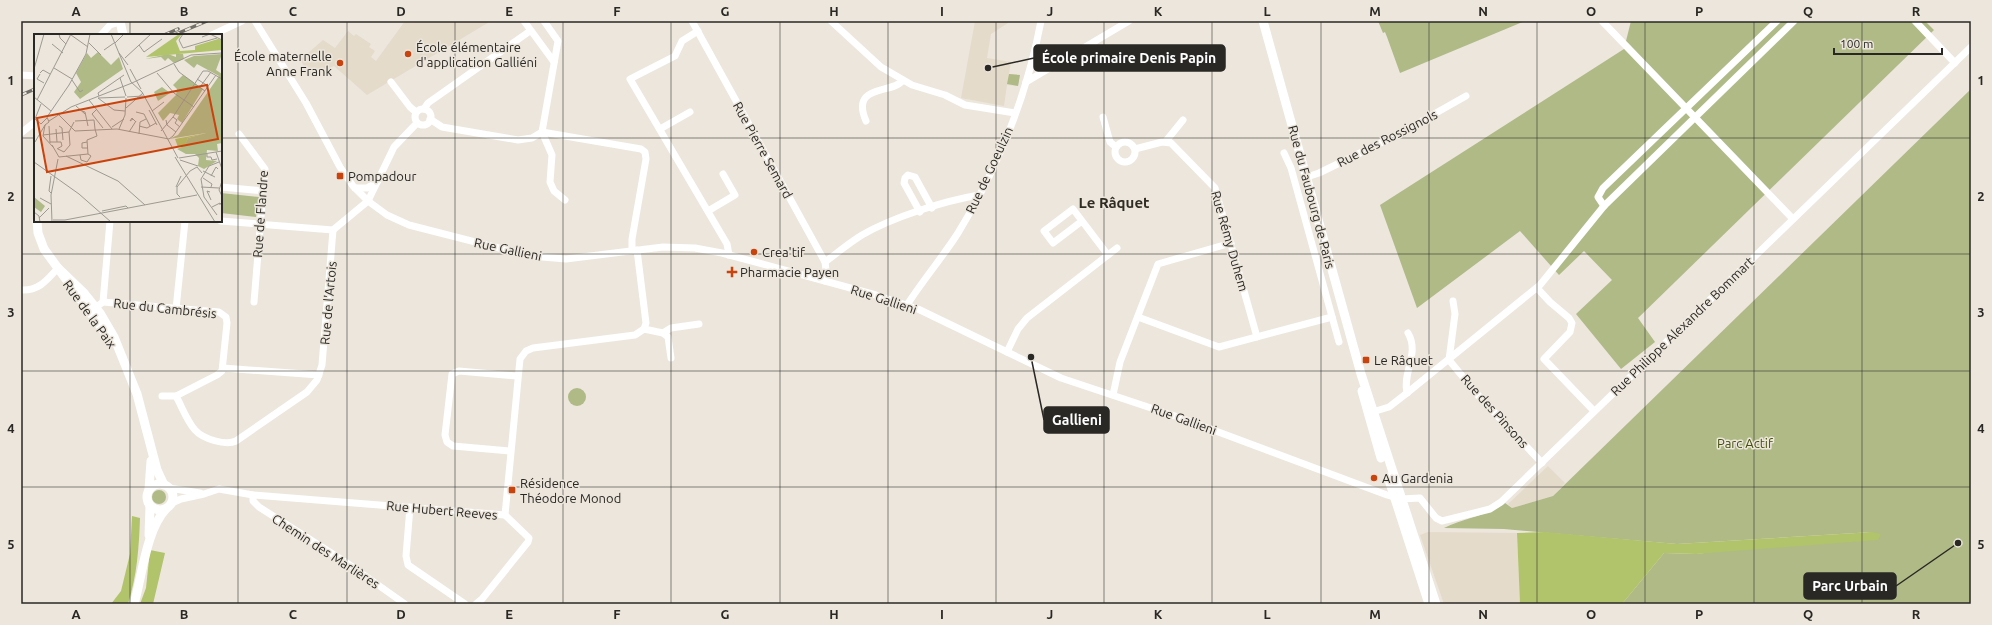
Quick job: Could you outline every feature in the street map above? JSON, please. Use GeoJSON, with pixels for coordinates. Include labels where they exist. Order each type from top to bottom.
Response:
{"type":"FeatureCollection","features":[{"type":"Feature","properties":{"kind":"main road","name":"Rue du Faubourg de Paris"},"geometry":{"type":"LineString","coordinates":[[1264,21],[1371,412],[1397,499],[1410,526],[1436,604]]}},
{"type":"Feature","properties":{"kind":"main road"},"geometry":{"type":"LineString","coordinates":[[120,22],[123,34]]}},
{"type":"Feature","properties":{"kind":"main road","name":"Rue de la Paix"},"geometry":{"type":"LineString","coordinates":[[37,222],[38,233],[44,249],[58,268],[96,307],[122,359],[137,394],[149,443],[159,475],[167,486]]}},
{"type":"Feature","properties":{"kind":"main road","name":"Rue de la Paix"},"geometry":{"type":"LineString","coordinates":[[149,443],[151,472],[149,489]]}},
{"type":"Feature","properties":{"kind":"main road"},"geometry":{"type":"LineString","coordinates":[[134,604],[147,547],[150,522],[150,506],[146,497],[149,489],[155,485],[167,486],[173,495],[169,506],[160,518],[147,547]]}},
{"type":"Feature","properties":{"kind":"main road"},"geometry":{"type":"LineString","coordinates":[[1397,499],[1429,604]]}},
{"type":"Feature","properties":{"kind":"main road"},"geometry":{"type":"LineString","coordinates":[[150,506],[157,510],[169,506]]}},
{"type":"Feature","properties":{"kind":"street"},"geometry":{"type":"LineString","coordinates":[[214,34],[242,21]]}},
{"type":"Feature","properties":{"kind":"street","name":"Rue Gallieni"},"geometry":{"type":"LineString","coordinates":[[255,21],[306,103],[340,167],[355,188],[368,201],[392,218],[415,227],[536,257],[566,259],[635,250],[687,247],[730,255],[825,281],[908,305],[1061,378],[1181,418],[1397,499]]}},
{"type":"Feature","properties":{"kind":"street"},"geometry":{"type":"LineString","coordinates":[[525,21],[530,31],[554,62]]}},
{"type":"Feature","properties":{"kind":"street"},"geometry":{"type":"LineString","coordinates":[[544,21],[558,41],[542,132],[552,154],[550,182],[554,191],[565,200]]}},
{"type":"Feature","properties":{"kind":"street","name":"Rue Pierre Semard"},"geometry":{"type":"LineString","coordinates":[[692,21],[825,262],[825,281]]}},
{"type":"Feature","properties":{"kind":"street"},"geometry":{"type":"LineString","coordinates":[[831,21],[881,67],[917,88],[948,97],[961,104],[1015,113]]}},
{"type":"Feature","properties":{"kind":"street","name":"Rue de Goeulzin"},"geometry":{"type":"LineString","coordinates":[[908,305],[951,244],[993,167],[1026,82],[1041,21]]}},
{"type":"Feature","properties":{"kind":"street"},"geometry":{"type":"LineString","coordinates":[[1026,82],[1129,21]]}},
{"type":"Feature","properties":{"kind":"street"},"geometry":{"type":"LineString","coordinates":[[1602,21],[1793,219]]}},
{"type":"Feature","properties":{"kind":"street"},"geometry":{"type":"LineString","coordinates":[[1604,206],[1598,197],[1603,188],[1777,21]]}},
{"type":"Feature","properties":{"kind":"street"},"geometry":{"type":"LineString","coordinates":[[1371,412],[1389,407],[1537,288],[1604,206],[1794,21]]}},
{"type":"Feature","properties":{"kind":"street"},"geometry":{"type":"LineString","coordinates":[[1915,21],[1955,63]]}},
{"type":"Feature","properties":{"kind":"street"},"geometry":{"type":"LineString","coordinates":[[102,34],[110,25],[120,22]]}},
{"type":"Feature","properties":{"kind":"street"},"geometry":{"type":"LineString","coordinates":[[416,112],[424,109],[434,99],[530,31]]}},
{"type":"Feature","properties":{"kind":"street"},"geometry":{"type":"LineString","coordinates":[[698,31],[682,41],[675,56],[630,79],[708,210],[727,244],[730,255]]}},
{"type":"Feature","properties":{"kind":"street","name":"Rue Philippe Alexandre Bommart"},"geometry":{"type":"LineString","coordinates":[[1397,499],[1420,498],[1436,518],[1442,521],[1487,510],[1498,504],[1971,47]]}},
{"type":"Feature","properties":{"kind":"street"},"geometry":{"type":"LineString","coordinates":[[21,74],[34,76]]}},
{"type":"Feature","properties":{"kind":"street"},"geometry":{"type":"LineString","coordinates":[[866,121],[863,109],[867,98],[878,90],[899,85],[902,80]]}},
{"type":"Feature","properties":{"kind":"street"},"geometry":{"type":"LineString","coordinates":[[391,82],[410,107],[416,112]]}},
{"type":"Feature","properties":{"kind":"street","name":"Rue des Rossignols"},"geometry":{"type":"LineString","coordinates":[[1307,177],[1319,173],[1397,135],[1466,96]]}},
{"type":"Feature","properties":{"kind":"street"},"geometry":{"type":"LineString","coordinates":[[416,112],[414,118],[417,123],[424,125],[430,119],[430,113],[424,109]]}},
{"type":"Feature","properties":{"kind":"street"},"geometry":{"type":"LineString","coordinates":[[660,129],[690,112]]}},
{"type":"Feature","properties":{"kind":"street"},"geometry":{"type":"LineString","coordinates":[[1103,117],[1110,142],[1116,147]]}},
{"type":"Feature","properties":{"kind":"street"},"geometry":{"type":"LineString","coordinates":[[430,119],[442,126],[518,140],[536,137],[542,132],[641,148],[645,152],[646,159],[632,239],[646,322],[644,329],[663,333],[668,337],[671,358]]}},
{"type":"Feature","properties":{"kind":"street"},"geometry":{"type":"LineString","coordinates":[[1135,149],[1166,141],[1183,120]]}},
{"type":"Feature","properties":{"kind":"street"},"geometry":{"type":"LineString","coordinates":[[21,133],[34,123]]}},
{"type":"Feature","properties":{"kind":"street"},"geometry":{"type":"LineString","coordinates":[[222,221],[334,230],[368,201],[394,147],[417,123]]}},
{"type":"Feature","properties":{"kind":"street","name":"Rue de Flandre"},"geometry":{"type":"LineString","coordinates":[[239,134],[265,166],[254,302]]}},
{"type":"Feature","properties":{"kind":"street","name":"Rue Rémy Duhem"},"geometry":{"type":"LineString","coordinates":[[1166,141],[1173,144],[1213,185],[1231,243],[1257,338]]}},
{"type":"Feature","properties":{"kind":"street"},"geometry":{"type":"LineString","coordinates":[[1126,142],[1131,144],[1135,149],[1132,159],[1123,162],[1115,157],[1116,147],[1120,143],[1126,142]]}},
{"type":"Feature","properties":{"kind":"street","name":"Rue du Faubourg de Paris"},"geometry":{"type":"LineString","coordinates":[[1284,153],[1291,168],[1339,342]]}},
{"type":"Feature","properties":{"kind":"street"},"geometry":{"type":"LineString","coordinates":[[708,210],[735,195],[723,174]]}},
{"type":"Feature","properties":{"kind":"street"},"geometry":{"type":"LineString","coordinates":[[920,212],[904,183],[905,178],[908,175],[917,179],[932,208]]}},
{"type":"Feature","properties":{"kind":"street"},"geometry":{"type":"LineString","coordinates":[[355,188],[366,188],[378,182]]}},
{"type":"Feature","properties":{"kind":"street"},"geometry":{"type":"LineString","coordinates":[[222,187],[264,191]]}},
{"type":"Feature","properties":{"kind":"street"},"geometry":{"type":"LineString","coordinates":[[825,262],[868,232],[920,212],[979,195]]}},
{"type":"Feature","properties":{"kind":"street"},"geometry":{"type":"LineString","coordinates":[[1082,221],[1053,243],[1044,231],[1073,209],[1108,255]]}},
{"type":"Feature","properties":{"kind":"street"},"geometry":{"type":"LineString","coordinates":[[96,307],[110,222]]}},
{"type":"Feature","properties":{"kind":"street"},"geometry":{"type":"LineString","coordinates":[[176,309],[185,222]]}},
{"type":"Feature","properties":{"kind":"street","name":"Rue de l'Artois"},"geometry":{"type":"LineString","coordinates":[[319,375],[322,360],[334,230]]}},
{"type":"Feature","properties":{"kind":"street"},"geometry":{"type":"LineString","coordinates":[[1113,395],[1120,362],[1159,263],[1231,243]]}},
{"type":"Feature","properties":{"kind":"street"},"geometry":{"type":"LineString","coordinates":[[1007,352],[1018,329],[1027,318],[1117,248]]}},
{"type":"Feature","properties":{"kind":"street"},"geometry":{"type":"LineString","coordinates":[[21,290],[30,290],[40,286],[58,268]]}},
{"type":"Feature","properties":{"kind":"street"},"geometry":{"type":"LineString","coordinates":[[1537,288],[1547,300],[1569,318],[1572,323],[1572,329],[1544,359],[1594,412]]}},
{"type":"Feature","properties":{"kind":"street"},"geometry":{"type":"LineString","coordinates":[[1449,360],[1455,314],[1453,301]]}},
{"type":"Feature","properties":{"kind":"street","name":"Rue du Cambrésis"},"geometry":{"type":"LineString","coordinates":[[96,307],[176,309],[218,312],[226,317],[227,323],[224,368]]}},
{"type":"Feature","properties":{"kind":"street"},"geometry":{"type":"LineString","coordinates":[[1138,317],[1217,347],[1257,338],[1332,317]]}},
{"type":"Feature","properties":{"kind":"street"},"geometry":{"type":"LineString","coordinates":[[663,333],[671,328],[700,324]]}},
{"type":"Feature","properties":{"kind":"street","name":"Rue Hubert Reeves"},"geometry":{"type":"LineString","coordinates":[[167,486],[197,492],[226,489],[252,495],[505,514],[518,364],[522,354],[533,348],[635,335],[644,329]]}},
{"type":"Feature","properties":{"kind":"street"},"geometry":{"type":"LineString","coordinates":[[1407,393],[1406,385],[1413,348],[1412,341],[1408,333]]}},
{"type":"Feature","properties":{"kind":"street","name":"Rue des Pinsons"},"geometry":{"type":"LineString","coordinates":[[1449,360],[1478,394],[1542,463]]}},
{"type":"Feature","properties":{"kind":"street"},"geometry":{"type":"LineString","coordinates":[[162,396],[176,396],[217,375],[224,368],[319,375]]}},
{"type":"Feature","properties":{"kind":"street"},"geometry":{"type":"LineString","coordinates":[[510,450],[453,446],[447,442],[445,435],[452,374],[460,371],[517,376]]}},
{"type":"Feature","properties":{"kind":"street"},"geometry":{"type":"LineString","coordinates":[[176,396],[196,430],[219,442],[230,443],[236,441],[301,397],[310,388],[319,375]]}},
{"type":"Feature","properties":{"kind":"street","name":"Rue Hubert Reeves"},"geometry":{"type":"LineString","coordinates":[[169,506],[181,499],[212,491]]}},
{"type":"Feature","properties":{"kind":"street","name":"Chemin des Marlières"},"geometry":{"type":"LineString","coordinates":[[252,495],[253,501],[259,507],[343,560],[405,604]]}},
{"type":"Feature","properties":{"kind":"street"},"geometry":{"type":"LineString","coordinates":[[410,507],[406,556],[408,564],[465,604]]}},
{"type":"Feature","properties":{"kind":"street"},"geometry":{"type":"LineString","coordinates":[[476,604],[522,552],[529,538],[505,514]]}},
{"type":"Feature","properties":{"kind":"shaded area"},"geometry":{"type":"Polygon","coordinates":[[[405,21],[413,23],[415,21],[491,21],[367,95],[334,66],[312,77],[300,60],[323,40],[335,48],[348,31],[354,36],[356,34],[371,44],[369,47],[375,51],[371,57],[376,61],[405,21]]]}},
{"type":"Feature","properties":{"kind":"shaded area"},"geometry":{"type":"Polygon","coordinates":[[[975,21],[1011,21],[991,34],[987,58],[1011,62],[1009,74],[1020,75],[1018,86],[1007,85],[1004,106],[961,98],[975,21]]]}},
{"type":"Feature","properties":{"kind":"shaded area"},"geometry":{"type":"Polygon","coordinates":[[[1548,466],[1565,483],[1553,496],[1512,508],[1508,504],[1548,466]]]}},
{"type":"Feature","properties":{"kind":"shaded area"},"geometry":{"type":"Polygon","coordinates":[[[1428,532],[1517,533],[1520,604],[1444,604],[1420,535],[1428,532]]]}},
{"type":"Feature","properties":{"kind":"green space"},"geometry":{"type":"Polygon","coordinates":[[[1378,21],[1525,21],[1400,73],[1385,32],[1383,33],[1378,21]]]}},
{"type":"Feature","properties":{"kind":"green space"},"geometry":{"type":"Polygon","coordinates":[[[1631,21],[1925,21],[1934,30],[1638,318],[1655,342],[1621,369],[1576,314],[1612,280],[1584,251],[1559,275],[1520,231],[1417,308],[1380,205],[1624,49],[1631,21]]]}},
{"type":"Feature","properties":{"kind":"green space"},"geometry":{"type":"Polygon","coordinates":[[[1009,74],[1020,75],[1018,86],[1007,84],[1009,74]]]}},
{"type":"Feature","properties":{"kind":"green space","name":"Parc Actif"},"geometry":{"type":"Polygon","coordinates":[[[1971,89],[1971,604],[1622,604],[1664,553],[1696,554],[1873,532],[1677,544],[1504,529],[1444,528],[1491,511],[1505,503],[1512,508],[1553,496],[1971,89]]]}},
{"type":"Feature","properties":{"kind":"green space"},"geometry":{"type":"Polygon","coordinates":[[[222,193],[259,197],[256,217],[222,213],[222,193]]]}},
{"type":"Feature","properties":{"kind":"green space"},"geometry":{"type":"Polygon","coordinates":[[[577,388],[583,391],[586,397],[583,403],[577,406],[571,403],[568,397],[571,391],[577,388]]]}},
{"type":"Feature","properties":{"kind":"green space"},"geometry":{"type":"Polygon","coordinates":[[[156,490],[162,490],[166,494],[166,500],[162,504],[156,504],[152,500],[152,494],[156,490]]]}},
{"type":"Feature","properties":{"kind":"green space"},"geometry":{"type":"Polygon","coordinates":[[[132,516],[140,518],[134,583],[128,604],[111,604],[121,591],[130,554],[132,516]]]}},
{"type":"Feature","properties":{"kind":"green space"},"geometry":{"type":"Polygon","coordinates":[[[1545,532],[1677,544],[1873,532],[1881,534],[1878,540],[1696,554],[1664,553],[1622,604],[1520,604],[1517,533],[1545,532]]]}},
{"type":"Feature","properties":{"kind":"green space"},"geometry":{"type":"Polygon","coordinates":[[[150,550],[165,553],[153,604],[140,604],[146,588],[150,550]]]}},
{"type":"Feature","properties":{"kind":"railway"},"geometry":{"type":"LineString","coordinates":[[176,34],[207,21]]}},
{"type":"Feature","properties":{"kind":"railway"},"geometry":{"type":"LineString","coordinates":[[166,34],[178,29]]}},
{"type":"Feature","properties":{"kind":"railway"},"geometry":{"type":"LineString","coordinates":[[21,95],[34,89]]}},
{"type":"Feature","properties":{"kind":"place","name":"École élémentaire d'application Galliéni"},"geometry":{"type":"Point","coordinates":[408,54]}},
{"type":"Feature","properties":{"kind":"place","name":"École maternelle Anne Frank"},"geometry":{"type":"Point","coordinates":[340,63]}},
{"type":"Feature","properties":{"kind":"place","name":"École primaire Denis Papin"},"geometry":{"type":"Point","coordinates":[988,68]}},
{"type":"Feature","properties":{"kind":"place","name":"Pompadour"},"geometry":{"type":"Point","coordinates":[340,176]}},
{"type":"Feature","properties":{"kind":"place","name":"Crea'tif"},"geometry":{"type":"Point","coordinates":[754,252]}},
{"type":"Feature","properties":{"kind":"place","name":"Pharmacie Payen"},"geometry":{"type":"Point","coordinates":[732,272]}},
{"type":"Feature","properties":{"kind":"place","name":"Gallieni"},"geometry":{"type":"Point","coordinates":[1031,357]}},
{"type":"Feature","properties":{"kind":"place","name":"Le Râquet"},"geometry":{"type":"Point","coordinates":[1366,360]}},
{"type":"Feature","properties":{"kind":"place","name":"Au Gardenia"},"geometry":{"type":"Point","coordinates":[1374,478]}},
{"type":"Feature","properties":{"kind":"place","name":"Résidence Théodore Monod"},"geometry":{"type":"Point","coordinates":[512,490]}},
{"type":"Feature","properties":{"kind":"place","name":"Parc Urbain"},"geometry":{"type":"Point","coordinates":[1958,543]}},
{"type":"Feature","properties":{"kind":"district","name":"Le Râquet"},"geometry":{"type":"Point","coordinates":[1114,202]}}]}
